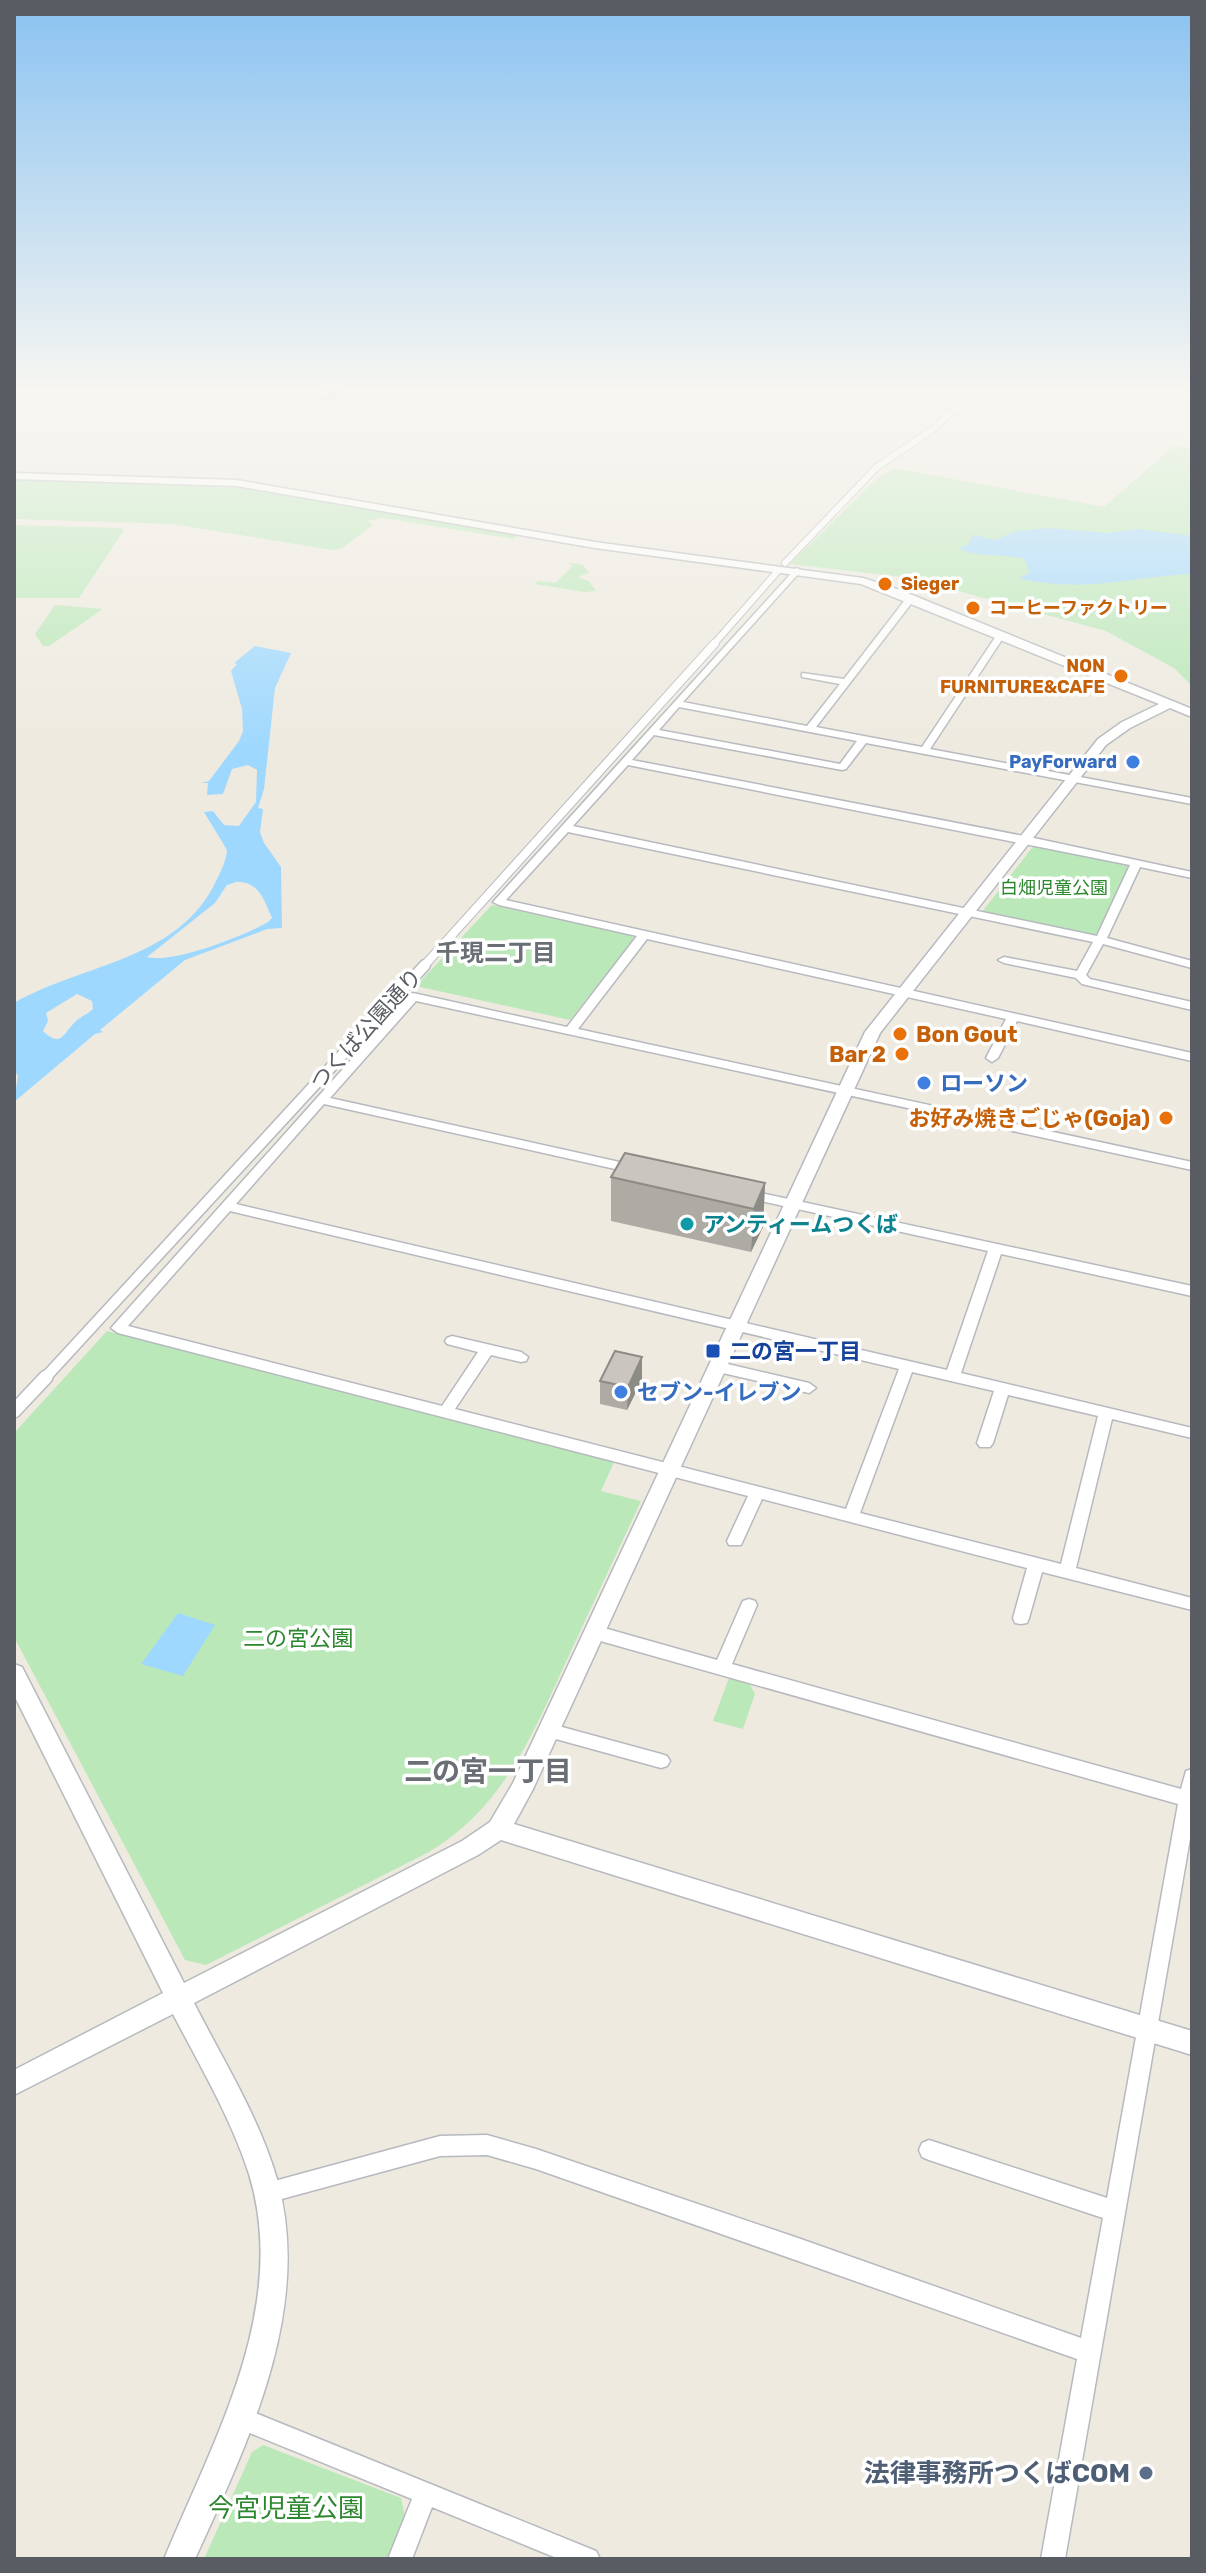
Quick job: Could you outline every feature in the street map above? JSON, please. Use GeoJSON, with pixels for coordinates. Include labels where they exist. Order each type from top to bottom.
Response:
{"type":"FeatureCollection","features":[{"type":"Feature","properties":{"kind":"street"},"geometry":{"type":"LineString","coordinates":[[399,511],[595,545],[863,581],[1192,713]]}},
{"type":"Feature","properties":{"kind":"street"},"geometry":{"type":"LineString","coordinates":[[785,563],[835,511]]}},
{"type":"Feature","properties":{"kind":"street"},"geometry":{"type":"LineString","coordinates":[[796,571],[628,762],[499,902],[1192,1057]]}},
{"type":"Feature","properties":{"kind":"street","name":"つくば公園通り"},"geometry":{"type":"LineString","coordinates":[[14,1411],[201,1211],[620,750],[777,572]]}},
{"type":"Feature","properties":{"kind":"street"},"geometry":{"type":"LineString","coordinates":[[809,730],[911,598]]}},
{"type":"Feature","properties":{"kind":"street"},"geometry":{"type":"LineString","coordinates":[[924,751],[1001,635]]}},
{"type":"Feature","properties":{"kind":"street"},"geometry":{"type":"LineString","coordinates":[[805,675],[846,682]]}},
{"type":"Feature","properties":{"kind":"street"},"geometry":{"type":"LineString","coordinates":[[676,704],[1192,801]]}},
{"type":"Feature","properties":{"kind":"street"},"geometry":{"type":"LineString","coordinates":[[14,2083],[470,1848],[498,1829],[551,1731],[873,1032],[1071,778],[1112,734],[1169,704]]}},
{"type":"Feature","properties":{"kind":"street"},"geometry":{"type":"LineString","coordinates":[[653,732],[842,767],[863,740]]}},
{"type":"Feature","properties":{"kind":"street"},"geometry":{"type":"LineString","coordinates":[[628,762],[1192,875]]}},
{"type":"Feature","properties":{"kind":"street"},"geometry":{"type":"LineString","coordinates":[[566,828],[1100,940],[1192,965]]}},
{"type":"Feature","properties":{"kind":"street"},"geometry":{"type":"LineString","coordinates":[[1080,975],[1137,862]]}},
{"type":"Feature","properties":{"kind":"street"},"geometry":{"type":"LineString","coordinates":[[570,1031],[645,934]]}},
{"type":"Feature","properties":{"kind":"street"},"geometry":{"type":"LineString","coordinates":[[1004,960],[1080,975],[1086,982],[1192,1006]]}},
{"type":"Feature","properties":{"kind":"street"},"geometry":{"type":"LineString","coordinates":[[1192,1166],[413,997],[118,1328],[1192,1604]]}},
{"type":"Feature","properties":{"kind":"street"},"geometry":{"type":"LineString","coordinates":[[992,1058],[1013,1017]]}},
{"type":"Feature","properties":{"kind":"street"},"geometry":{"type":"LineString","coordinates":[[321,1100],[641,1171]]}},
{"type":"Feature","properties":{"kind":"street"},"geometry":{"type":"LineString","coordinates":[[732,1191],[1192,1291]]}},
{"type":"Feature","properties":{"kind":"street"},"geometry":{"type":"LineString","coordinates":[[228,1206],[1192,1433]]}},
{"type":"Feature","properties":{"kind":"street"},"geometry":{"type":"LineString","coordinates":[[952,1377],[996,1247]]}},
{"type":"Feature","properties":{"kind":"street"},"geometry":{"type":"LineString","coordinates":[[452,1341],[521,1357]]}},
{"type":"Feature","properties":{"kind":"street"},"geometry":{"type":"LineString","coordinates":[[446,1412],[487,1349]]}},
{"type":"Feature","properties":{"kind":"street"},"geometry":{"type":"LineString","coordinates":[[851,1516],[907,1366]]}},
{"type":"Feature","properties":{"kind":"street"},"geometry":{"type":"LineString","coordinates":[[719,1367],[809,1388]]}},
{"type":"Feature","properties":{"kind":"street"},"geometry":{"type":"LineString","coordinates":[[985,1443],[1002,1389]]}},
{"type":"Feature","properties":{"kind":"street"},"geometry":{"type":"LineString","coordinates":[[1067,1572],[1106,1413]]}},
{"type":"Feature","properties":{"kind":"street"},"geometry":{"type":"LineString","coordinates":[[735,1541],[757,1492]]}},
{"type":"Feature","properties":{"kind":"street"},"geometry":{"type":"LineString","coordinates":[[1021,1618],[1036,1564]]}},
{"type":"Feature","properties":{"kind":"street"},"geometry":{"type":"LineString","coordinates":[[722,1668],[749,1605]]}},
{"type":"Feature","properties":{"kind":"street"},"geometry":{"type":"LineString","coordinates":[[597,1633],[1188,1799]]}},
{"type":"Feature","properties":{"kind":"street"},"geometry":{"type":"LineString","coordinates":[[14,1673],[240,2119],[267,2193],[271,2254],[270,2311],[264,2343],[243,2419],[179,2559]]}},
{"type":"Feature","properties":{"kind":"street"},"geometry":{"type":"LineString","coordinates":[[551,1731],[661,1761]]}},
{"type":"Feature","properties":{"kind":"street"},"geometry":{"type":"LineString","coordinates":[[1053,2559],[1192,1776]]}},
{"type":"Feature","properties":{"kind":"street"},"geometry":{"type":"LineString","coordinates":[[498,1829],[1192,2043]]}},
{"type":"Feature","properties":{"kind":"street"},"geometry":{"type":"LineString","coordinates":[[267,2193],[440,2146],[487,2145],[695,2213],[1090,2352]]}},
{"type":"Feature","properties":{"kind":"street"},"geometry":{"type":"LineString","coordinates":[[929,2150],[1114,2211]]}},
{"type":"Feature","properties":{"kind":"street"},"geometry":{"type":"LineString","coordinates":[[243,2419],[588,2559]]}},
{"type":"Feature","properties":{"kind":"street"},"geometry":{"type":"LineString","coordinates":[[400,2559],[426,2493]]}},
{"type":"Feature","properties":{"kind":"green space"},"geometry":{"type":"Polygon","coordinates":[[[14,511],[376,511],[518,535],[514,539],[383,518],[367,521],[373,525],[342,548],[332,550],[173,524],[14,519],[14,511]]]}},
{"type":"Feature","properties":{"kind":"green space"},"geometry":{"type":"Polygon","coordinates":[[[844,511],[1192,511],[1192,686],[1174,668],[1106,631],[910,578],[790,564],[844,511]]]}},
{"type":"Feature","properties":{"kind":"green space"},"geometry":{"type":"Polygon","coordinates":[[[14,525],[124,530],[79,598],[14,598],[14,525]]]}},
{"type":"Feature","properties":{"kind":"green space"},"geometry":{"type":"Polygon","coordinates":[[[569,563],[583,565],[589,573],[577,577],[589,581],[596,591],[535,584],[538,581],[555,583],[573,566],[569,563]]]}},
{"type":"Feature","properties":{"kind":"green space"},"geometry":{"type":"Polygon","coordinates":[[[55,605],[103,609],[49,646],[43,646],[35,634],[55,605]]]}},
{"type":"Feature","properties":{"kind":"green space","name":"白畑児童公園"},"geometry":{"type":"Polygon","coordinates":[[[1035,844],[1131,866],[1099,933],[1092,935],[982,912],[1035,844]]]}},
{"type":"Feature","properties":{"kind":"green space"},"geometry":{"type":"Polygon","coordinates":[[[492,905],[631,935],[634,939],[570,1020],[416,986],[492,905]]]}},
{"type":"Feature","properties":{"kind":"green space","name":"二の宮公園"},"geometry":{"type":"Polygon","coordinates":[[[107,1331],[614,1462],[601,1491],[641,1501],[530,1737],[498,1789],[479,1812],[429,1852],[206,1965],[185,1960],[14,1637],[14,1433],[107,1331]]]}},
{"type":"Feature","properties":{"kind":"green space"},"geometry":{"type":"Polygon","coordinates":[[[729,1678],[749,1683],[755,1694],[743,1729],[713,1721],[729,1678]]]}},
{"type":"Feature","properties":{"kind":"green space","name":"今宮児童公園"},"geometry":{"type":"Polygon","coordinates":[[[263,2445],[401,2498],[405,2516],[388,2559],[204,2559],[252,2452],[263,2445]]]}},
{"type":"Feature","properties":{"kind":"water"},"geometry":{"type":"Polygon","coordinates":[[[1050,528],[1107,533],[1139,529],[1192,536],[1192,574],[1108,583],[1046,583],[1020,577],[1030,573],[1024,559],[973,553],[959,548],[967,545],[974,535],[996,540],[1017,531],[1050,528]]]}},
{"type":"Feature","properties":{"kind":"water"},"geometry":{"type":"Polygon","coordinates":[[[255,646],[291,653],[275,688],[264,789],[258,808],[263,809],[260,832],[264,843],[281,867],[282,928],[267,929],[185,960],[100,1030],[103,1032],[95,1034],[14,1102],[18,1076],[14,1069],[14,1003],[128,957],[155,944],[179,927],[200,906],[226,858],[227,850],[204,812],[213,811],[224,825],[239,826],[256,802],[257,770],[248,765],[232,769],[223,794],[207,795],[208,783],[201,783],[209,781],[243,731],[242,709],[231,671],[237,664],[234,663],[255,646]],[[236,882],[227,885],[215,903],[147,957],[190,953],[268,922],[272,918],[260,893],[250,885],[236,882]],[[77,994],[46,1013],[48,1021],[43,1031],[54,1039],[62,1037],[75,1022],[93,1009],[92,1001],[77,994]]]}},
{"type":"Feature","properties":{"kind":"water"},"geometry":{"type":"Polygon","coordinates":[[[178,1613],[215,1625],[183,1676],[141,1664],[178,1613]]]}},
{"type":"Feature","properties":{"kind":"building"},"geometry":{"type":"Polygon","coordinates":[[[625,1153],[765,1183],[754,1209],[611,1177],[625,1153]]]}},
{"type":"Feature","properties":{"kind":"building"},"geometry":{"type":"Polygon","coordinates":[[[615,1351],[642,1357],[628,1387],[600,1381],[615,1351]]]}},
{"type":"Feature","properties":{"kind":"place","name":"Sieger"},"geometry":{"type":"Point","coordinates":[885,584]}},
{"type":"Feature","properties":{"kind":"place","name":"コーヒーファクトリー"},"geometry":{"type":"Point","coordinates":[973,608]}},
{"type":"Feature","properties":{"kind":"place","name":"NON FURNITURE&CAFE"},"geometry":{"type":"Point","coordinates":[1121,676]}},
{"type":"Feature","properties":{"kind":"place","name":"PayForward"},"geometry":{"type":"Point","coordinates":[1133,762]}},
{"type":"Feature","properties":{"kind":"place","name":"Bon Gout"},"geometry":{"type":"Point","coordinates":[900,1034]}},
{"type":"Feature","properties":{"kind":"place","name":"Bar 2"},"geometry":{"type":"Point","coordinates":[902,1054]}},
{"type":"Feature","properties":{"kind":"place","name":"ローソン"},"geometry":{"type":"Point","coordinates":[924,1083]}},
{"type":"Feature","properties":{"kind":"place","name":"お好み焼きごじゃ(Goja)"},"geometry":{"type":"Point","coordinates":[1166,1118]}},
{"type":"Feature","properties":{"kind":"place","name":"アンティームつくば"},"geometry":{"type":"Point","coordinates":[687,1224]}},
{"type":"Feature","properties":{"kind":"place","name":"二の宮一丁目"},"geometry":{"type":"Point","coordinates":[713,1351]}},
{"type":"Feature","properties":{"kind":"place","name":"セブン-イレブン"},"geometry":{"type":"Point","coordinates":[621,1392]}},
{"type":"Feature","properties":{"kind":"place","name":"法律事務所つくばCOM"},"geometry":{"type":"Point","coordinates":[1146,2473]}},
{"type":"Feature","properties":{"kind":"district","name":"千現二丁目"},"geometry":{"type":"Point","coordinates":[496,953]}},
{"type":"Feature","properties":{"kind":"district","name":"二の宮一丁目"},"geometry":{"type":"Point","coordinates":[488,1771]}}]}
